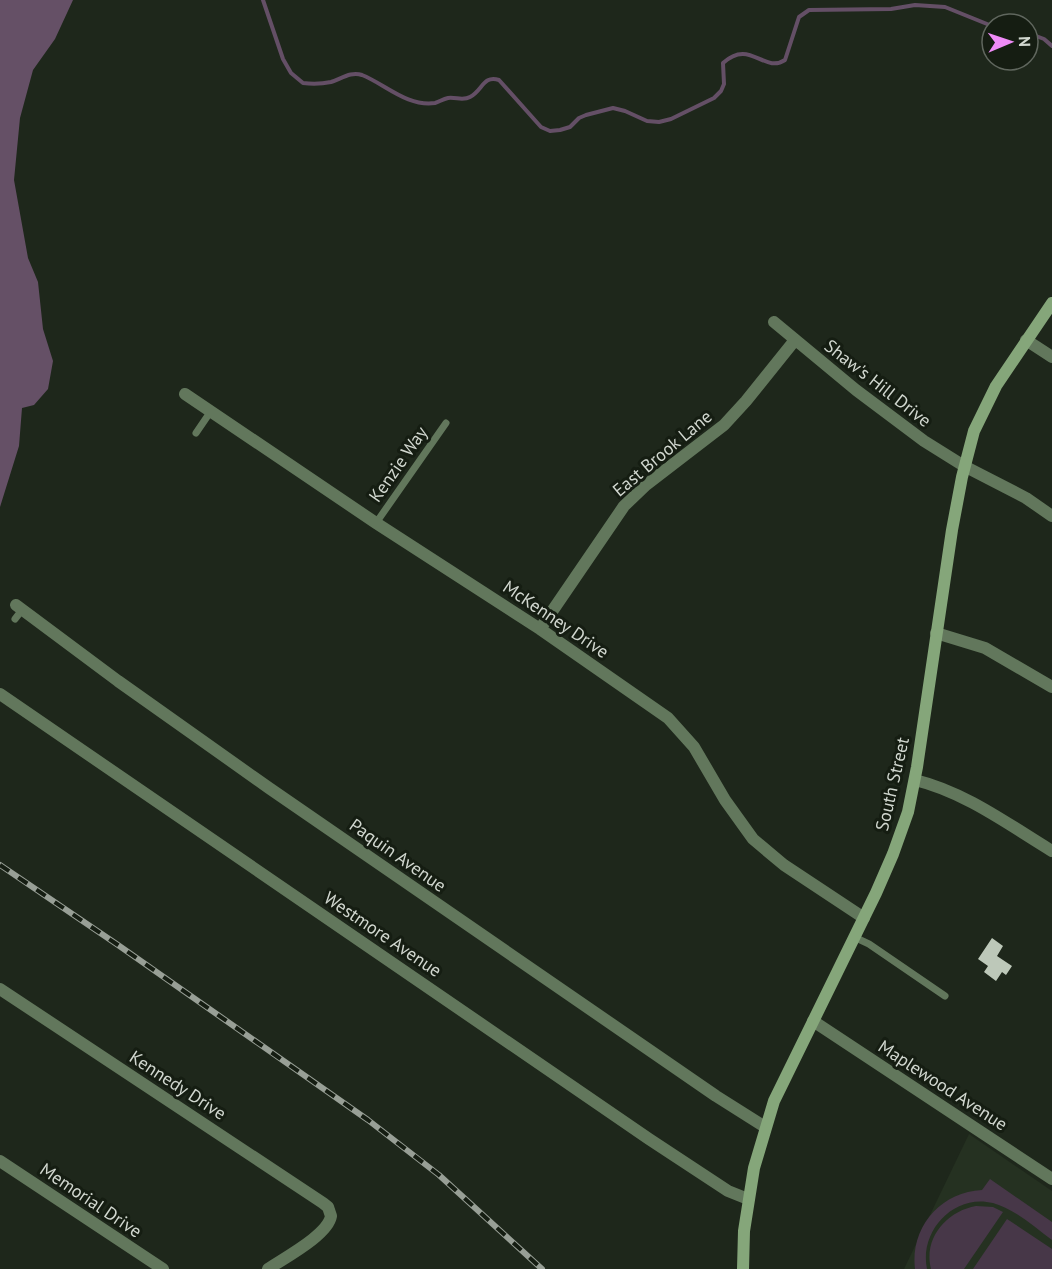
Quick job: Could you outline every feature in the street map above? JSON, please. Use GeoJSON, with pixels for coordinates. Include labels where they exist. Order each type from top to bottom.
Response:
{"type":"FeatureCollection","features":[{"type":"Feature","properties":{"kind":"street","name":"South Street"},"geometry":{"type":"LineString","coordinates":[[743,1269],[748,1199],[765,1127],[778,1093],[896,848],[908,812],[915,780],[952,530],[964,466],[974,432],[1000,380],[1052,303]]}},
{"type":"Feature","properties":{"kind":"street","name":"Shaw's Hill Drive"},"geometry":{"type":"LineString","coordinates":[[774,322],[892,418],[964,466],[1006,487],[1052,516]]}},
{"type":"Feature","properties":{"kind":"street","name":"East Brook Lane"},"geometry":{"type":"LineString","coordinates":[[540,629],[624,506],[646,485],[724,425],[795,340]]}},
{"type":"Feature","properties":{"kind":"street"},"geometry":{"type":"LineString","coordinates":[[1026,340],[1052,357]]}},
{"type":"Feature","properties":{"kind":"street","name":"McKenney Drive"},"geometry":{"type":"LineString","coordinates":[[185,394],[376,523],[540,629],[668,718],[694,747],[736,817],[753,838],[784,865],[864,918]]}},
{"type":"Feature","properties":{"kind":"street","name":"Paquin Avenue"},"geometry":{"type":"LineString","coordinates":[[18,612],[269,788],[716,1096],[765,1127]]}},
{"type":"Feature","properties":{"kind":"street"},"geometry":{"type":"LineString","coordinates":[[936,633],[985,648],[1052,687]]}},
{"type":"Feature","properties":{"kind":"street","name":"Westmore Avenue"},"geometry":{"type":"LineString","coordinates":[[0,694],[649,1139],[718,1185],[748,1199]]}},
{"type":"Feature","properties":{"kind":"street"},"geometry":{"type":"LineString","coordinates":[[915,780],[958,795],[1052,851]]}},
{"type":"Feature","properties":{"kind":"street","name":"Kennedy Drive"},"geometry":{"type":"LineString","coordinates":[[0,989],[328,1207],[331,1216],[324,1230],[268,1269]]}},
{"type":"Feature","properties":{"kind":"street","name":"Maplewood Avenue"},"geometry":{"type":"LineString","coordinates":[[813,1022],[1052,1179]]}},
{"type":"Feature","properties":{"kind":"street","name":"Memorial Drive"},"geometry":{"type":"LineString","coordinates":[[0,1161],[162,1269]]}},
{"type":"Feature","properties":{"kind":"lane"},"geometry":{"type":"LineString","coordinates":[[196,433],[211,411]]}},
{"type":"Feature","properties":{"kind":"lane","name":"Kenzie Way"},"geometry":{"type":"LineString","coordinates":[[376,523],[446,423]]}},
{"type":"Feature","properties":{"kind":"lane"},"geometry":{"type":"LineString","coordinates":[[854,936],[945,996]]}},
{"type":"Feature","properties":{"kind":"shaded area"},"geometry":{"type":"Polygon","coordinates":[[[0,0],[73,0],[55,39],[33,70],[20,118],[14,180],[28,258],[38,282],[43,329],[53,361],[48,389],[34,405],[22,408],[19,446],[0,507],[0,0]]]}},
{"type":"Feature","properties":{"kind":"shaded area"},"geometry":{"type":"Polygon","coordinates":[[[969,1134],[1052,1191],[1052,1269],[904,1269],[969,1134]]]}},
{"type":"Feature","properties":{"kind":"shaded area"},"geometry":{"type":"Polygon","coordinates":[[[990,1179],[1052,1222],[1052,1240],[1009,1209],[979,1201],[953,1209],[942,1218],[928,1241],[927,1269],[915,1269],[917,1240],[931,1215],[953,1197],[982,1190],[990,1179]]]}},
{"type":"Feature","properties":{"kind":"shaded area"},"geometry":{"type":"Polygon","coordinates":[[[976,1206],[993,1207],[1003,1212],[964,1269],[931,1269],[929,1258],[931,1247],[940,1228],[956,1214],[976,1206]]]}},
{"type":"Feature","properties":{"kind":"shaded area"},"geometry":{"type":"Polygon","coordinates":[[[1007,1219],[1052,1249],[1052,1269],[973,1269],[1007,1219]]]}},
{"type":"Feature","properties":{"kind":"building"},"geometry":{"type":"Polygon","coordinates":[[[992,938],[1003,946],[997,956],[1012,966],[1006,975],[1002,972],[996,981],[984,972],[988,966],[978,959],[992,938]]]}},
{"type":"Feature","properties":{"kind":"waterway"},"geometry":{"type":"LineString","coordinates":[[263,0],[283,59],[291,73],[303,83],[327,83],[358,74],[415,102],[435,103],[448,98],[467,98],[486,81],[494,79],[499,80],[541,127],[550,131],[570,127],[579,118],[613,108],[647,121],[659,122],[671,119],[714,98],[721,91],[724,84],[723,63],[733,56],[749,55],[770,63],[785,60],[799,17],[809,10],[891,9],[915,5],[945,7],[980,21]]}},
{"type":"Feature","properties":{"kind":"waterway"},"geometry":{"type":"LineString","coordinates":[[1040,38],[1052,46]]}},
{"type":"Feature","properties":{"kind":"railway"},"geometry":{"type":"LineString","coordinates":[[0,865],[368,1120],[439,1175],[542,1269]]}}]}
